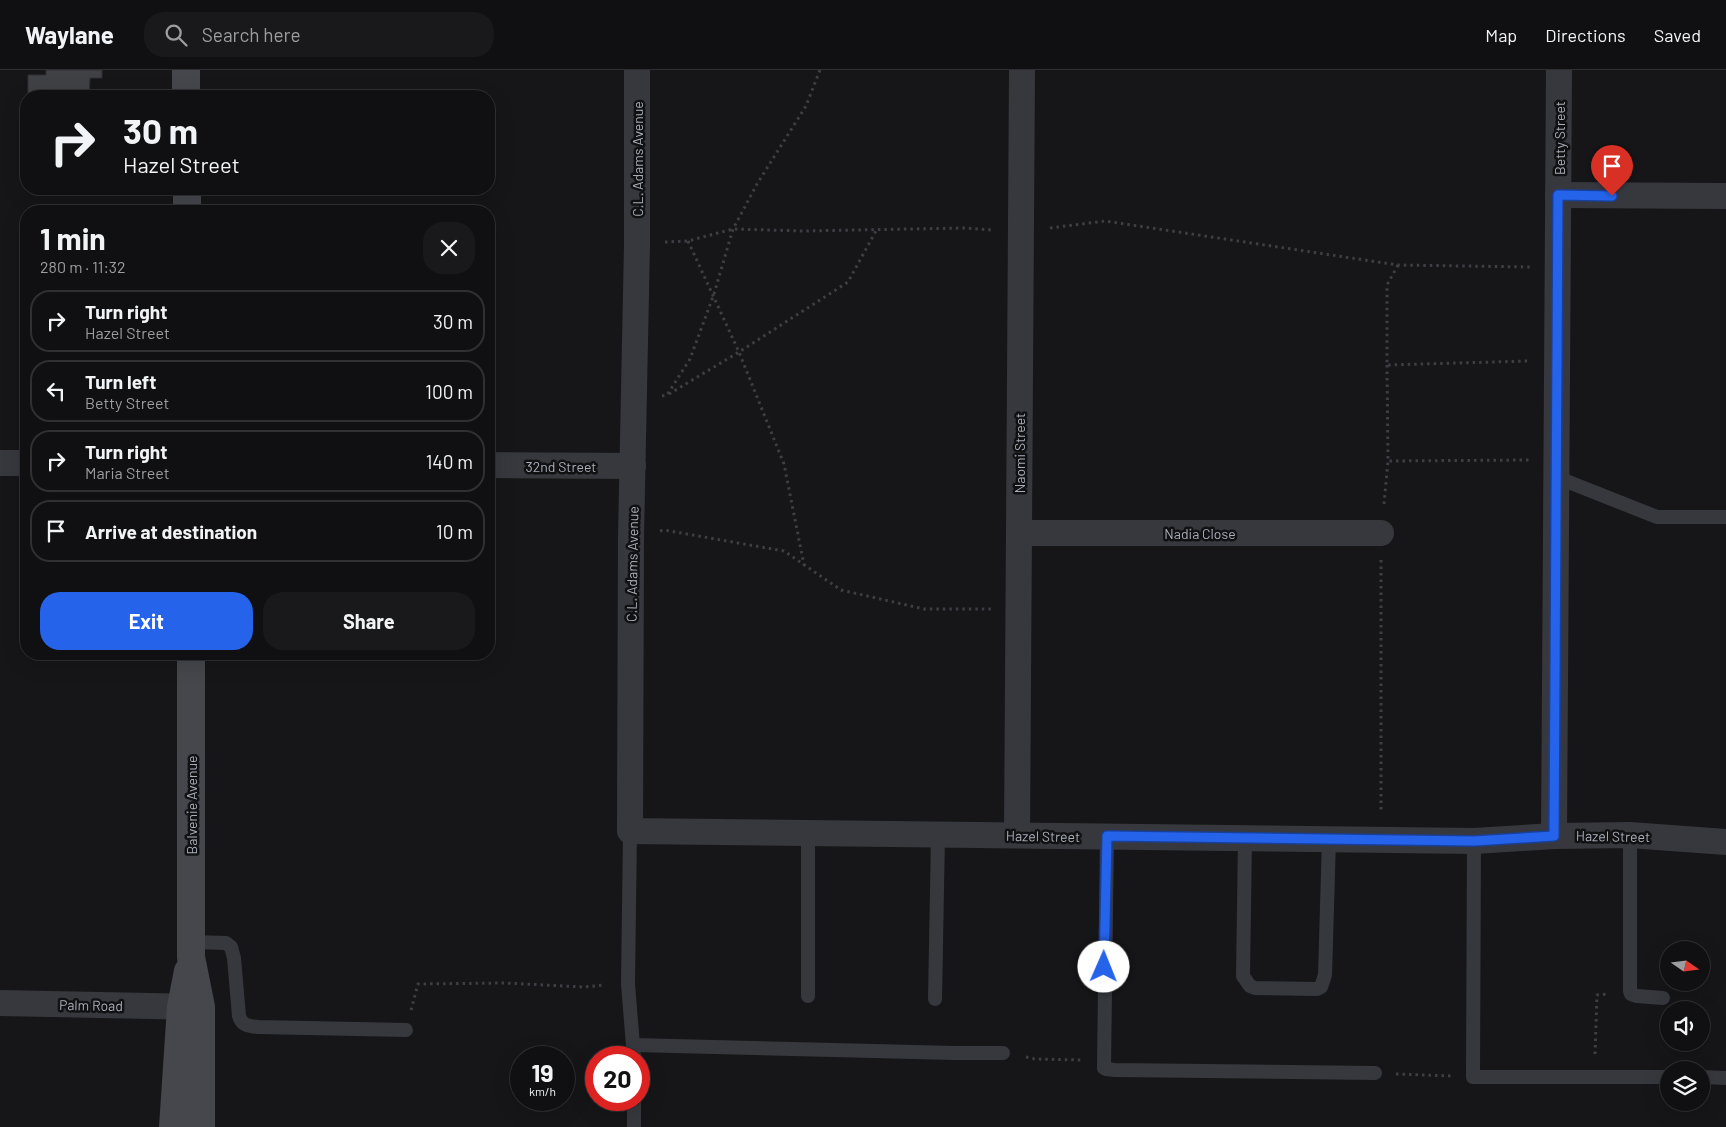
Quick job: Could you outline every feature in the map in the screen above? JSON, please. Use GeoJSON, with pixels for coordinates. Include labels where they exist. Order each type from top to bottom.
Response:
{"type":"FeatureCollection","features":[{"type":"Feature","properties":{"kind":"street"},"geometry":{"type":"LineString","coordinates":[[186,70],[186,90]]}},
{"type":"Feature","properties":{"kind":"street","name":"C.L. Adams Avenue"},"geometry":{"type":"LineString","coordinates":[[630,831],[631,537],[637,244],[637,70]]}},
{"type":"Feature","properties":{"kind":"street","name":"Naomi Street"},"geometry":{"type":"LineString","coordinates":[[1018,835],[1022,70]]}},
{"type":"Feature","properties":{"kind":"street","name":"Betty Street"},"geometry":{"type":"LineString","coordinates":[[1554,836],[1559,70]]}},
{"type":"Feature","properties":{"kind":"street"},"geometry":{"type":"LineString","coordinates":[[1558,195],[1726,196]]}},
{"type":"Feature","properties":{"kind":"street"},"geometry":{"type":"LineString","coordinates":[[0,463],[20,463]]}},
{"type":"Feature","properties":{"kind":"street","name":"32nd Street"},"geometry":{"type":"LineString","coordinates":[[495,465],[633,466]]}},
{"type":"Feature","properties":{"kind":"street","name":"Nadia Close"},"geometry":{"type":"LineString","coordinates":[[1019,532],[1381,533]]}},
{"type":"Feature","properties":{"kind":"street","name":"Balvenie Avenue"},"geometry":{"type":"LineString","coordinates":[[191,660],[191,1007],[201,1127]]}},
{"type":"Feature","properties":{"kind":"street","name":"Hazel Street"},"geometry":{"type":"LineString","coordinates":[[630,831],[1474,841],[1554,836],[1630,835],[1726,842]]}},
{"type":"Feature","properties":{"kind":"street","name":"Palm Road"},"geometry":{"type":"LineString","coordinates":[[0,1003],[191,1007]]}},
{"type":"Feature","properties":{"kind":"street","name":"Balvenie Avenue"},"geometry":{"type":"LineString","coordinates":[[173,1127],[191,1007]]}},
{"type":"Feature","properties":{"kind":"lane"},"geometry":{"type":"LineString","coordinates":[[1556,469],[1657,517],[1726,517]]}},
{"type":"Feature","properties":{"kind":"lane","name":"C.L. Adams Avenue"},"geometry":{"type":"LineString","coordinates":[[630,831],[628,984],[634,1046]]}},
{"type":"Feature","properties":{"kind":"lane"},"geometry":{"type":"LineString","coordinates":[[808,833],[808,996]]}},
{"type":"Feature","properties":{"kind":"lane"},"geometry":{"type":"LineString","coordinates":[[935,999],[938,834]]}},
{"type":"Feature","properties":{"kind":"lane"},"geometry":{"type":"LineString","coordinates":[[1630,835],[1630,991],[1631,994],[1637,996],[1663,998]]}},
{"type":"Feature","properties":{"kind":"lane"},"geometry":{"type":"LineString","coordinates":[[1107,836],[1102,1065],[1106,1069],[1375,1073]]}},
{"type":"Feature","properties":{"kind":"lane"},"geometry":{"type":"LineString","coordinates":[[1245,838],[1243,976],[1250,986],[1255,988],[1316,989],[1321,987],[1325,975],[1330,839]]}},
{"type":"Feature","properties":{"kind":"lane"},"geometry":{"type":"LineString","coordinates":[[1474,841],[1472,1077],[1660,1077]]}},
{"type":"Feature","properties":{"kind":"lane"},"geometry":{"type":"LineString","coordinates":[[191,950],[226,943],[231,947],[234,958],[241,1022],[245,1025],[258,1028],[406,1030]]}},
{"type":"Feature","properties":{"kind":"lane"},"geometry":{"type":"LineString","coordinates":[[650,1051],[1003,1053]]}},
{"type":"Feature","properties":{"kind":"lane"},"geometry":{"type":"LineString","coordinates":[[1710,1078],[1726,1078]]}},
{"type":"Feature","properties":{"kind":"lane"},"geometry":{"type":"LineString","coordinates":[[634,1111],[634,1127]]}},
{"type":"Feature","properties":{"kind":"path"},"geometry":{"type":"LineString","coordinates":[[667,395],[690,359],[714,294],[733,230],[757,184],[806,106],[820,70]]}},
{"type":"Feature","properties":{"kind":"path"},"geometry":{"type":"LineString","coordinates":[[637,244],[688,241],[733,230],[803,231],[964,228],[1021,232],[1105,222],[1398,265],[1558,267]]}},
{"type":"Feature","properties":{"kind":"path"},"geometry":{"type":"LineString","coordinates":[[634,399],[667,395],[740,352],[848,282],[877,229]]}},
{"type":"Feature","properties":{"kind":"path"},"geometry":{"type":"LineString","coordinates":[[688,241],[740,352],[784,464],[804,565]]}},
{"type":"Feature","properties":{"kind":"path"},"geometry":{"type":"LineString","coordinates":[[1381,840],[1381,533],[1388,461],[1387,285],[1398,265]]}},
{"type":"Feature","properties":{"kind":"path"},"geometry":{"type":"LineString","coordinates":[[1387,365],[1557,361]]}},
{"type":"Feature","properties":{"kind":"path"},"geometry":{"type":"LineString","coordinates":[[1388,461],[1556,469]]}},
{"type":"Feature","properties":{"kind":"path"},"geometry":{"type":"LineString","coordinates":[[631,537],[664,530],[784,551],[841,590],[924,609],[1019,608]]}},
{"type":"Feature","properties":{"kind":"path"},"geometry":{"type":"LineString","coordinates":[[406,1030],[418,984],[505,983],[583,986],[628,984]]}},
{"type":"Feature","properties":{"kind":"path"},"geometry":{"type":"LineString","coordinates":[[1594,1077],[1597,995],[1630,991]]}},
{"type":"Feature","properties":{"kind":"path"},"geometry":{"type":"LineString","coordinates":[[1003,1053],[1035,1059],[1103,1060]]}},
{"type":"Feature","properties":{"kind":"path"},"geometry":{"type":"LineString","coordinates":[[1375,1073],[1472,1077]]}},
{"type":"Feature","properties":{"kind":"building"},"geometry":{"type":"Polygon","coordinates":[[[46,70],[102,70],[102,78],[90,78],[89,90],[28,90],[28,75],[46,75],[46,70]]]}},
{"type":"Feature","properties":{"kind":"route"},"geometry":{"type":"LineString","coordinates":[[1104,967],[1107,836],[1474,841],[1554,836],[1558,195],[1612,196]]}}]}
